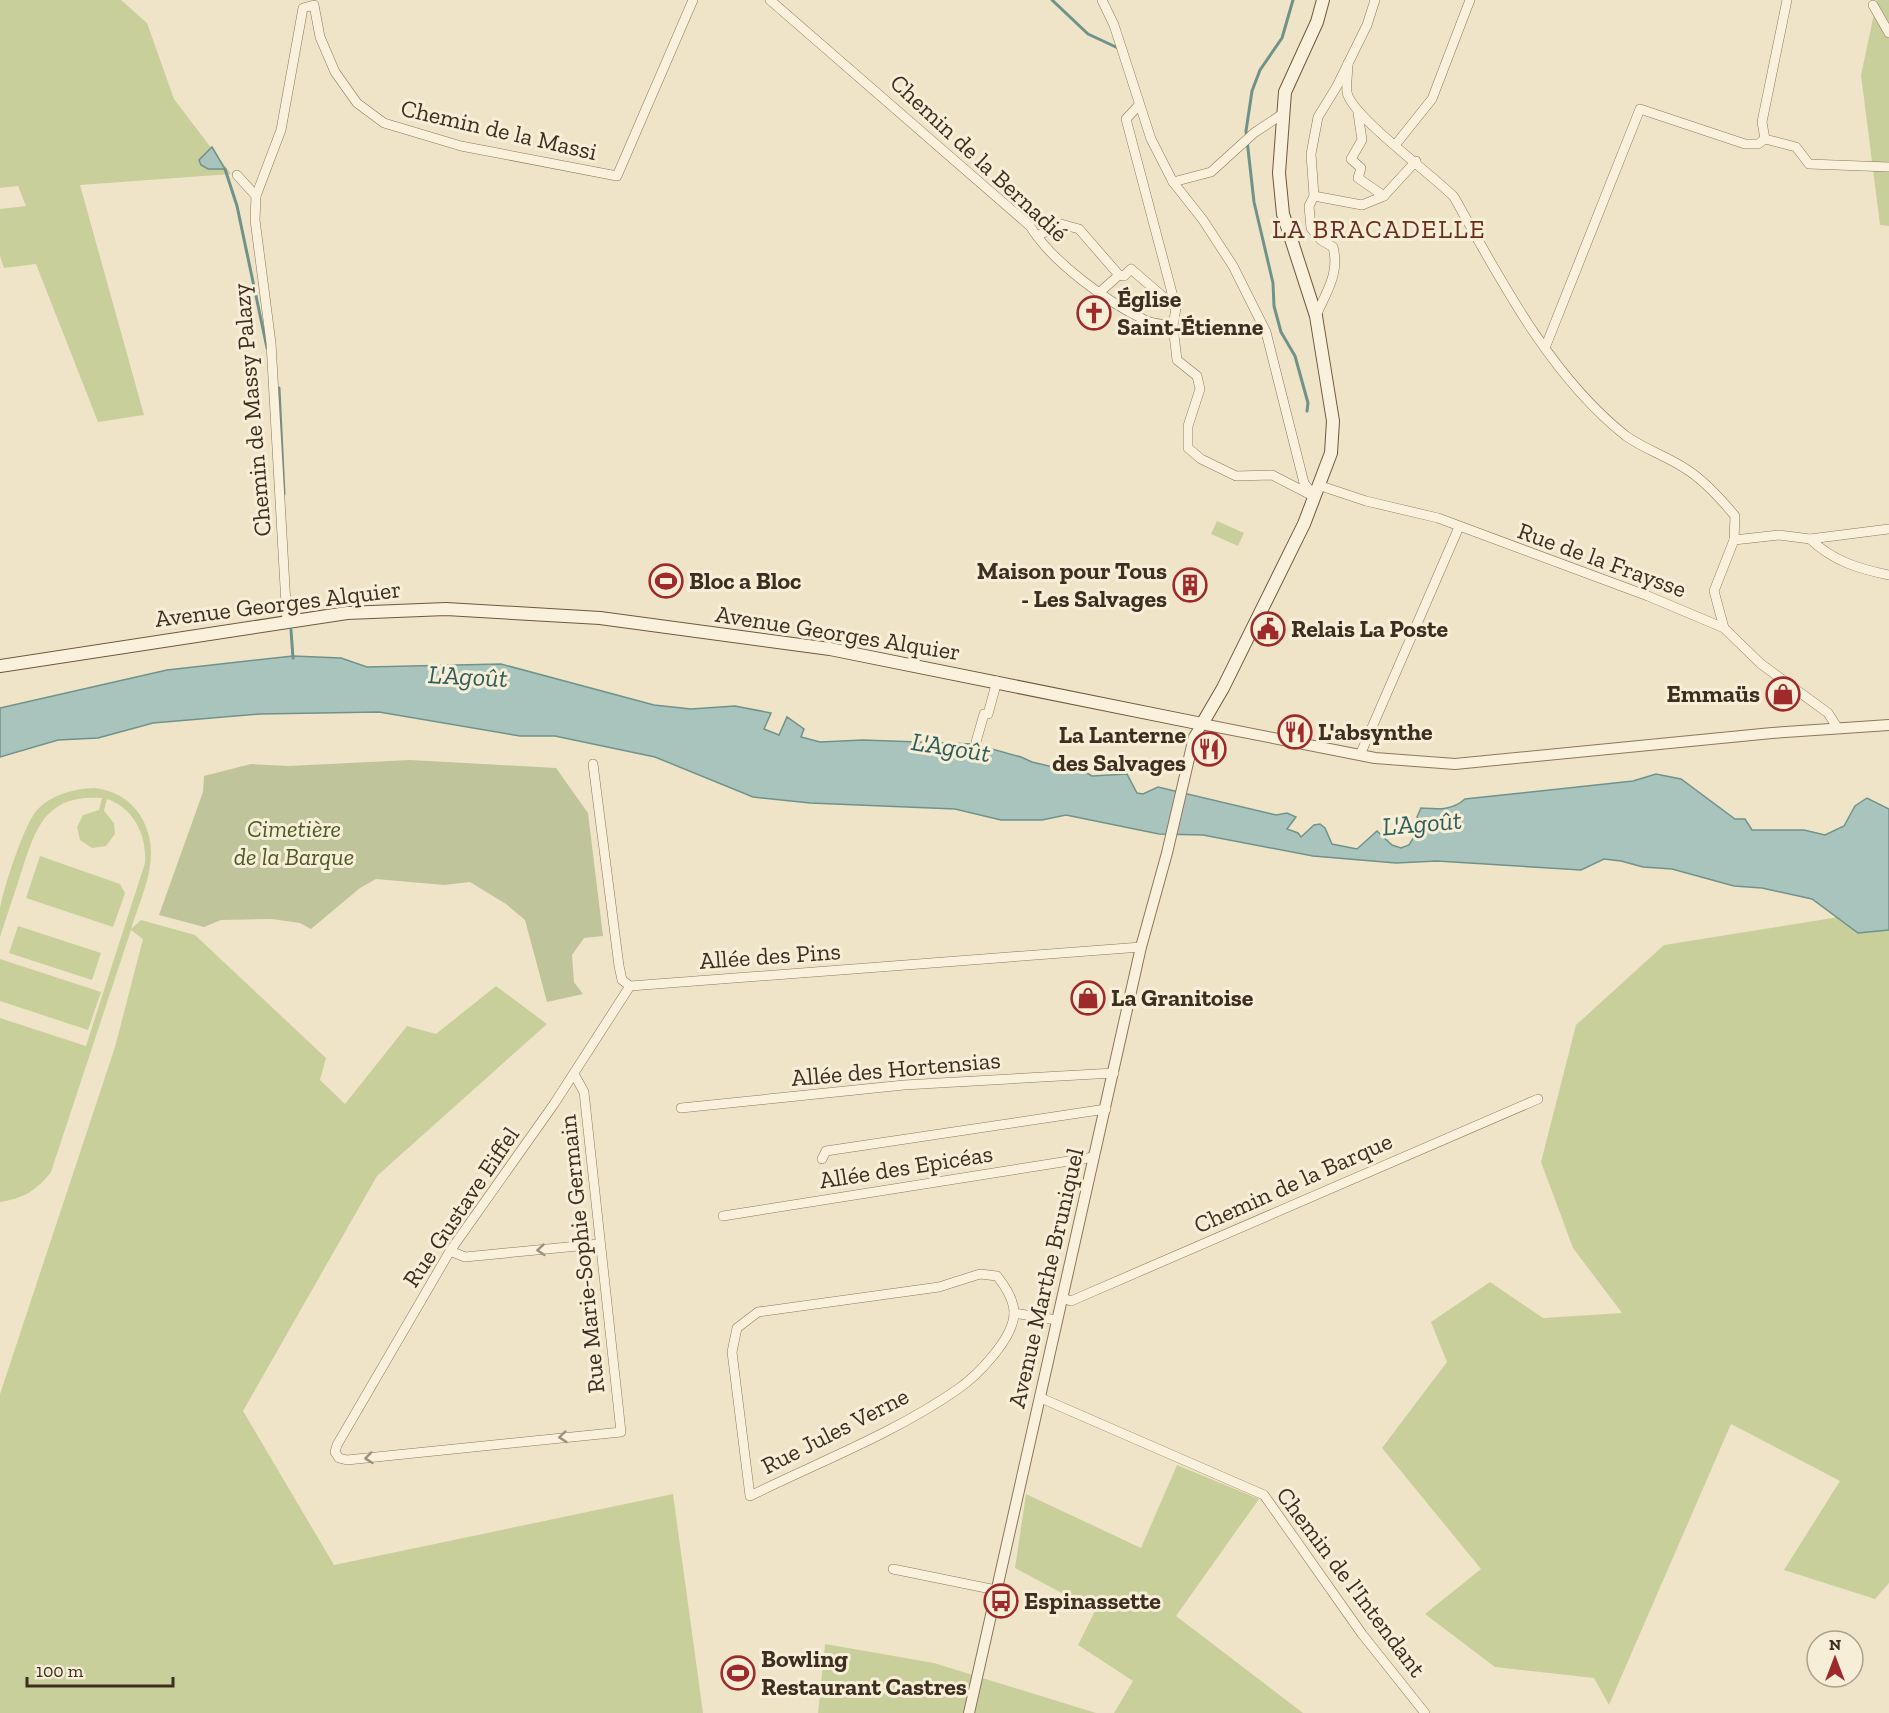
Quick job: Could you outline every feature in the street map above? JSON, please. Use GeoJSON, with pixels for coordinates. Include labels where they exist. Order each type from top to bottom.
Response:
{"type":"FeatureCollection","features":[{"type":"Feature","properties":{"kind":"main road"},"geometry":{"type":"LineString","coordinates":[[1202,724],[1223,688],[1318,492],[1331,453],[1333,421],[1316,316],[1283,214],[1278,173],[1281,115],[1285,92],[1317,22],[1323,0]]}},
{"type":"Feature","properties":{"kind":"main road","name":"Avenue Georges Alquier"},"geometry":{"type":"LineString","coordinates":[[0,666],[287,622],[396,609],[446,609],[600,618],[830,649],[1202,724]]}},
{"type":"Feature","properties":{"kind":"street","name":"Chemin de la Massi"},"geometry":{"type":"LineString","coordinates":[[256,196],[281,130],[303,8],[314,5],[320,37],[335,72],[357,104],[384,123],[461,146],[617,176],[693,0]]}},
{"type":"Feature","properties":{"kind":"street","name":"Chemin de la Bernadié"},"geometry":{"type":"LineString","coordinates":[[770,0],[1012,210],[1030,226],[1037,236],[1100,292],[1147,321],[1173,326]]}},
{"type":"Feature","properties":{"kind":"street"},"geometry":{"type":"LineString","coordinates":[[1102,0],[1114,25],[1150,139],[1173,182],[1203,220],[1233,266],[1266,332],[1304,483],[1318,492]]}},
{"type":"Feature","properties":{"kind":"street"},"geometry":{"type":"LineString","coordinates":[[1316,316],[1333,281],[1336,259],[1333,247],[1321,240],[1311,228],[1309,206],[1314,196],[1311,154],[1318,117],[1367,25],[1376,0]]}},
{"type":"Feature","properties":{"kind":"street"},"geometry":{"type":"LineString","coordinates":[[1396,144],[1432,99],[1470,0]]}},
{"type":"Feature","properties":{"kind":"street"},"geometry":{"type":"LineString","coordinates":[[1765,140],[1762,122],[1787,0]]}},
{"type":"Feature","properties":{"kind":"street"},"geometry":{"type":"LineString","coordinates":[[1873,5],[1889,33]]}},
{"type":"Feature","properties":{"kind":"street"},"geometry":{"type":"LineString","coordinates":[[1348,63],[1347,93],[1358,112],[1454,197],[1504,285],[1545,348],[1572,383],[1627,436],[1687,469],[1719,497],[1735,516],[1734,540],[1714,591],[1724,628]]}},
{"type":"Feature","properties":{"kind":"street"},"geometry":{"type":"LineString","coordinates":[[1139,105],[1126,119],[1176,308],[1173,326]]}},
{"type":"Feature","properties":{"kind":"street"},"geometry":{"type":"LineString","coordinates":[[1545,348],[1640,109],[1745,144],[1758,144],[1765,140],[1796,147],[1809,164],[1889,167]]}},
{"type":"Feature","properties":{"kind":"street"},"geometry":{"type":"LineString","coordinates":[[1358,112],[1362,140],[1351,159],[1361,168],[1358,178],[1384,196]]}},
{"type":"Feature","properties":{"kind":"street"},"geometry":{"type":"LineString","coordinates":[[1173,182],[1210,172],[1254,133],[1281,115]]}},
{"type":"Feature","properties":{"kind":"street"},"geometry":{"type":"LineString","coordinates":[[1314,196],[1362,205],[1384,196],[1416,161]]}},
{"type":"Feature","properties":{"kind":"street"},"geometry":{"type":"LineString","coordinates":[[237,175],[256,196]]}},
{"type":"Feature","properties":{"kind":"street","name":"Chemin de Massy Palazy"},"geometry":{"type":"LineString","coordinates":[[256,196],[257,247],[271,355],[287,622]]}},
{"type":"Feature","properties":{"kind":"street"},"geometry":{"type":"LineString","coordinates":[[1037,236],[1061,224],[1079,229],[1119,274],[1124,276],[1131,269],[1176,308]]}},
{"type":"Feature","properties":{"kind":"street"},"geometry":{"type":"LineString","coordinates":[[1100,292],[1119,274]]}},
{"type":"Feature","properties":{"kind":"street","name":"Rue de la Fraysse"},"geometry":{"type":"LineString","coordinates":[[1173,326],[1177,360],[1197,376],[1200,389],[1188,426],[1188,448],[1201,459],[1236,476],[1272,475],[1302,490],[1366,501],[1438,518],[1628,588],[1724,628],[1761,664],[1828,713],[1837,728]]}},
{"type":"Feature","properties":{"kind":"street"},"geometry":{"type":"LineString","coordinates":[[1360,755],[1459,527]]}},
{"type":"Feature","properties":{"kind":"street"},"geometry":{"type":"LineString","coordinates":[[1734,540],[1779,535],[1810,539],[1889,528]]}},
{"type":"Feature","properties":{"kind":"street"},"geometry":{"type":"LineString","coordinates":[[1810,539],[1822,551],[1853,567],[1889,575]]}},
{"type":"Feature","properties":{"kind":"street"},"geometry":{"type":"LineString","coordinates":[[976,742],[984,714],[988,714],[996,681]]}},
{"type":"Feature","properties":{"kind":"street"},"geometry":{"type":"LineString","coordinates":[[1202,724],[1360,755],[1455,764],[1889,725]]}},
{"type":"Feature","properties":{"kind":"street","name":"Avenue Marthe Bruniquel"},"geometry":{"type":"LineString","coordinates":[[969,1713],[1141,947],[1167,853],[1194,736],[1202,724]]}},
{"type":"Feature","properties":{"kind":"street"},"geometry":{"type":"LineString","coordinates":[[593,764],[622,980],[630,986]]}},
{"type":"Feature","properties":{"kind":"street","name":"Allée des Pins"},"geometry":{"type":"LineString","coordinates":[[630,986],[1141,947]]}},
{"type":"Feature","properties":{"kind":"street","name":"Rue Gustave Eiffel"},"geometry":{"type":"LineString","coordinates":[[336,1455],[335,1448],[340,1438],[450,1251],[574,1074],[630,986]]}},
{"type":"Feature","properties":{"kind":"street","name":"Allée des Hortensias"},"geometry":{"type":"LineString","coordinates":[[681,1108],[904,1085],[1114,1073]]}},
{"type":"Feature","properties":{"kind":"street","name":"Rue Marie-Sophie Germain"},"geometry":{"type":"LineString","coordinates":[[336,1455],[347,1460],[621,1432],[584,1092],[574,1074]]}},
{"type":"Feature","properties":{"kind":"street","name":"Chemin de la Barque"},"geometry":{"type":"LineString","coordinates":[[1063,1298],[1071,1301],[1538,1099]]}},
{"type":"Feature","properties":{"kind":"street"},"geometry":{"type":"LineString","coordinates":[[822,1160],[826,1151],[1106,1109]]}},
{"type":"Feature","properties":{"kind":"street","name":"Allée des Epicéas"},"geometry":{"type":"LineString","coordinates":[[723,1216],[1095,1157]]}},
{"type":"Feature","properties":{"kind":"street"},"geometry":{"type":"LineString","coordinates":[[450,1251],[465,1257],[599,1244]]}},
{"type":"Feature","properties":{"kind":"street","name":"Rue Jules Verne"},"geometry":{"type":"LineString","coordinates":[[980,1274],[997,1276],[1008,1290],[1014,1313],[1008,1334],[985,1366],[959,1388],[885,1431],[750,1496],[732,1352],[737,1328],[758,1312],[939,1287],[980,1274]]}},
{"type":"Feature","properties":{"kind":"street"},"geometry":{"type":"LineString","coordinates":[[1014,1313],[1057,1320]]}},
{"type":"Feature","properties":{"kind":"street","name":"Chemin de l'Intendant"},"geometry":{"type":"LineString","coordinates":[[1041,1398],[1264,1495],[1362,1634],[1425,1713]]}},
{"type":"Feature","properties":{"kind":"street"},"geometry":{"type":"LineString","coordinates":[[893,1569],[996,1590]]}},
{"type":"Feature","properties":{"kind":"green space"},"geometry":{"type":"Polygon","coordinates":[[[0,0],[121,0],[147,23],[174,99],[231,174],[80,185],[144,415],[98,422],[36,264],[4,268],[0,256],[0,209],[26,206],[18,186],[0,188],[0,0]]]}},
{"type":"Feature","properties":{"kind":"green space"},"geometry":{"type":"Polygon","coordinates":[[[1877,0],[1889,0],[1889,226],[1880,225],[1861,75],[1877,0]]]}},
{"type":"Feature","properties":{"kind":"green space"},"geometry":{"type":"Polygon","coordinates":[[[1217,521],[1244,533],[1238,546],[1211,534],[1217,521]]]}},
{"type":"Feature","properties":{"kind":"green space","name":"Cimetière de la Barque"},"geometry":{"type":"Polygon","coordinates":[[[410,760],[556,768],[588,813],[603,936],[584,938],[572,955],[574,982],[583,994],[547,1002],[525,920],[506,904],[470,882],[444,885],[376,879],[360,888],[311,929],[300,923],[272,919],[221,920],[204,927],[159,915],[203,792],[204,776],[251,764],[289,766],[410,760]]]}},
{"type":"Feature","properties":{"kind":"green space"},"geometry":{"type":"Polygon","coordinates":[[[94,788],[114,793],[126,800],[136,809],[147,829],[151,858],[149,872],[131,929],[141,920],[195,935],[326,1058],[320,1080],[345,1104],[407,1026],[436,1034],[496,986],[547,1024],[377,1176],[243,1411],[334,1565],[673,1494],[703,1713],[0,1713],[0,1394],[115,1047],[143,939],[131,930],[51,1172],[29,1193],[0,1202],[0,1018],[86,1046],[145,863],[144,843],[137,824],[125,809],[107,799],[104,811],[114,823],[115,834],[106,846],[92,848],[80,840],[77,827],[83,815],[99,810],[102,798],[83,798],[68,801],[56,807],[39,827],[33,840],[0,937],[0,909],[21,841],[38,809],[64,793],[94,788]]]}},
{"type":"Feature","properties":{"kind":"green space"},"geometry":{"type":"Polygon","coordinates":[[[40,856],[120,884],[125,893],[113,927],[26,898],[40,856]]]}},
{"type":"Feature","properties":{"kind":"green space"},"geometry":{"type":"Polygon","coordinates":[[[1889,909],[1889,1583],[1875,1599],[1784,1570],[1840,1481],[1731,1424],[1609,1705],[1594,1678],[1495,1667],[1425,1614],[1481,1569],[1382,1448],[1447,1362],[1431,1322],[1490,1282],[1543,1318],[1622,1313],[1573,1248],[1541,1162],[1576,1025],[1664,945],[1889,909]]]}},
{"type":"Feature","properties":{"kind":"green space"},"geometry":{"type":"Polygon","coordinates":[[[18,926],[101,953],[92,980],[9,953],[18,926]]]}},
{"type":"Feature","properties":{"kind":"green space"},"geometry":{"type":"Polygon","coordinates":[[[0,959],[101,992],[88,1030],[0,1001],[0,959]]]}},
{"type":"Feature","properties":{"kind":"green space"},"geometry":{"type":"Polygon","coordinates":[[[1177,1465],[1259,1499],[1176,1616],[1303,1713],[1114,1713],[1133,1681],[1078,1645],[1095,1611],[1015,1568],[1026,1494],[1141,1548],[1177,1465]]]}},
{"type":"Feature","properties":{"kind":"green space"},"geometry":{"type":"Polygon","coordinates":[[[825,1644],[934,1663],[1096,1713],[818,1713],[825,1644]]]}},
{"type":"Feature","properties":{"kind":"water"},"geometry":{"type":"Polygon","coordinates":[[[212,147],[225,169],[208,169],[201,165],[199,160],[212,147]]]}},
{"type":"Feature","properties":{"kind":"water","name":"L'Agoût"},"geometry":{"type":"Polygon","coordinates":[[[293,656],[341,658],[367,667],[501,664],[654,705],[691,709],[735,706],[771,713],[764,729],[779,735],[787,717],[804,729],[801,737],[820,742],[863,740],[974,744],[1070,771],[1080,769],[1092,776],[1127,774],[1137,793],[1143,794],[1158,787],[1276,815],[1287,813],[1296,817],[1287,829],[1298,833],[1301,837],[1314,825],[1320,824],[1325,828],[1332,844],[1357,849],[1377,831],[1392,845],[1401,848],[1409,845],[1422,824],[1417,817],[1421,808],[1455,806],[1465,799],[1633,781],[1656,774],[1681,779],[1735,819],[1745,819],[1752,830],[1804,830],[1825,835],[1844,826],[1855,806],[1867,798],[1889,809],[1889,930],[1858,933],[1812,899],[1762,888],[1734,886],[1672,869],[1643,867],[1604,859],[1581,870],[1437,861],[1396,863],[1313,856],[1203,835],[1159,834],[1066,815],[1042,820],[1001,820],[955,809],[810,803],[753,797],[655,757],[555,736],[520,736],[379,712],[260,714],[153,723],[98,738],[58,740],[0,757],[0,708],[167,670],[293,656]]]}},
{"type":"Feature","properties":{"kind":"waterway"},"geometry":{"type":"LineString","coordinates":[[1052,0],[1088,34],[1118,48]]}},
{"type":"Feature","properties":{"kind":"waterway"},"geometry":{"type":"LineString","coordinates":[[1293,0],[1282,38],[1260,70],[1252,91],[1246,131],[1254,202],[1273,283],[1274,306],[1281,332],[1295,356],[1308,403],[1307,411]]}},
{"type":"Feature","properties":{"kind":"waterway"},"geometry":{"type":"LineString","coordinates":[[225,169],[237,206],[267,348]]}},
{"type":"Feature","properties":{"kind":"waterway"},"geometry":{"type":"LineString","coordinates":[[279,388],[284,494]]}},
{"type":"Feature","properties":{"kind":"waterway"},"geometry":{"type":"LineString","coordinates":[[291,630],[293,658]]}},
{"type":"Feature","properties":{"kind":"place","name":"Église Saint-Étienne"},"geometry":{"type":"Point","coordinates":[1094,313]}},
{"type":"Feature","properties":{"kind":"place","name":"Bloc a Bloc"},"geometry":{"type":"Point","coordinates":[666,581]}},
{"type":"Feature","properties":{"kind":"place","name":"Maison pour Tous - Les Salvages"},"geometry":{"type":"Point","coordinates":[1190,585]}},
{"type":"Feature","properties":{"kind":"place","name":"Relais La Poste"},"geometry":{"type":"Point","coordinates":[1268,629]}},
{"type":"Feature","properties":{"kind":"place","name":"Emmaüs"},"geometry":{"type":"Point","coordinates":[1783,694]}},
{"type":"Feature","properties":{"kind":"place","name":"L'absynthe"},"geometry":{"type":"Point","coordinates":[1295,732]}},
{"type":"Feature","properties":{"kind":"place","name":"La Lanterne des Salvages"},"geometry":{"type":"Point","coordinates":[1209,749]}},
{"type":"Feature","properties":{"kind":"place","name":"La Granitoise"},"geometry":{"type":"Point","coordinates":[1088,998]}},
{"type":"Feature","properties":{"kind":"place","name":"Espinassette"},"geometry":{"type":"Point","coordinates":[1001,1601]}},
{"type":"Feature","properties":{"kind":"place","name":"Bowling Restaurant Castres"},"geometry":{"type":"Point","coordinates":[738,1673]}},
{"type":"Feature","properties":{"kind":"district","name":"LA BRACADELLE"},"geometry":{"type":"Point","coordinates":[1379,229]}}]}
